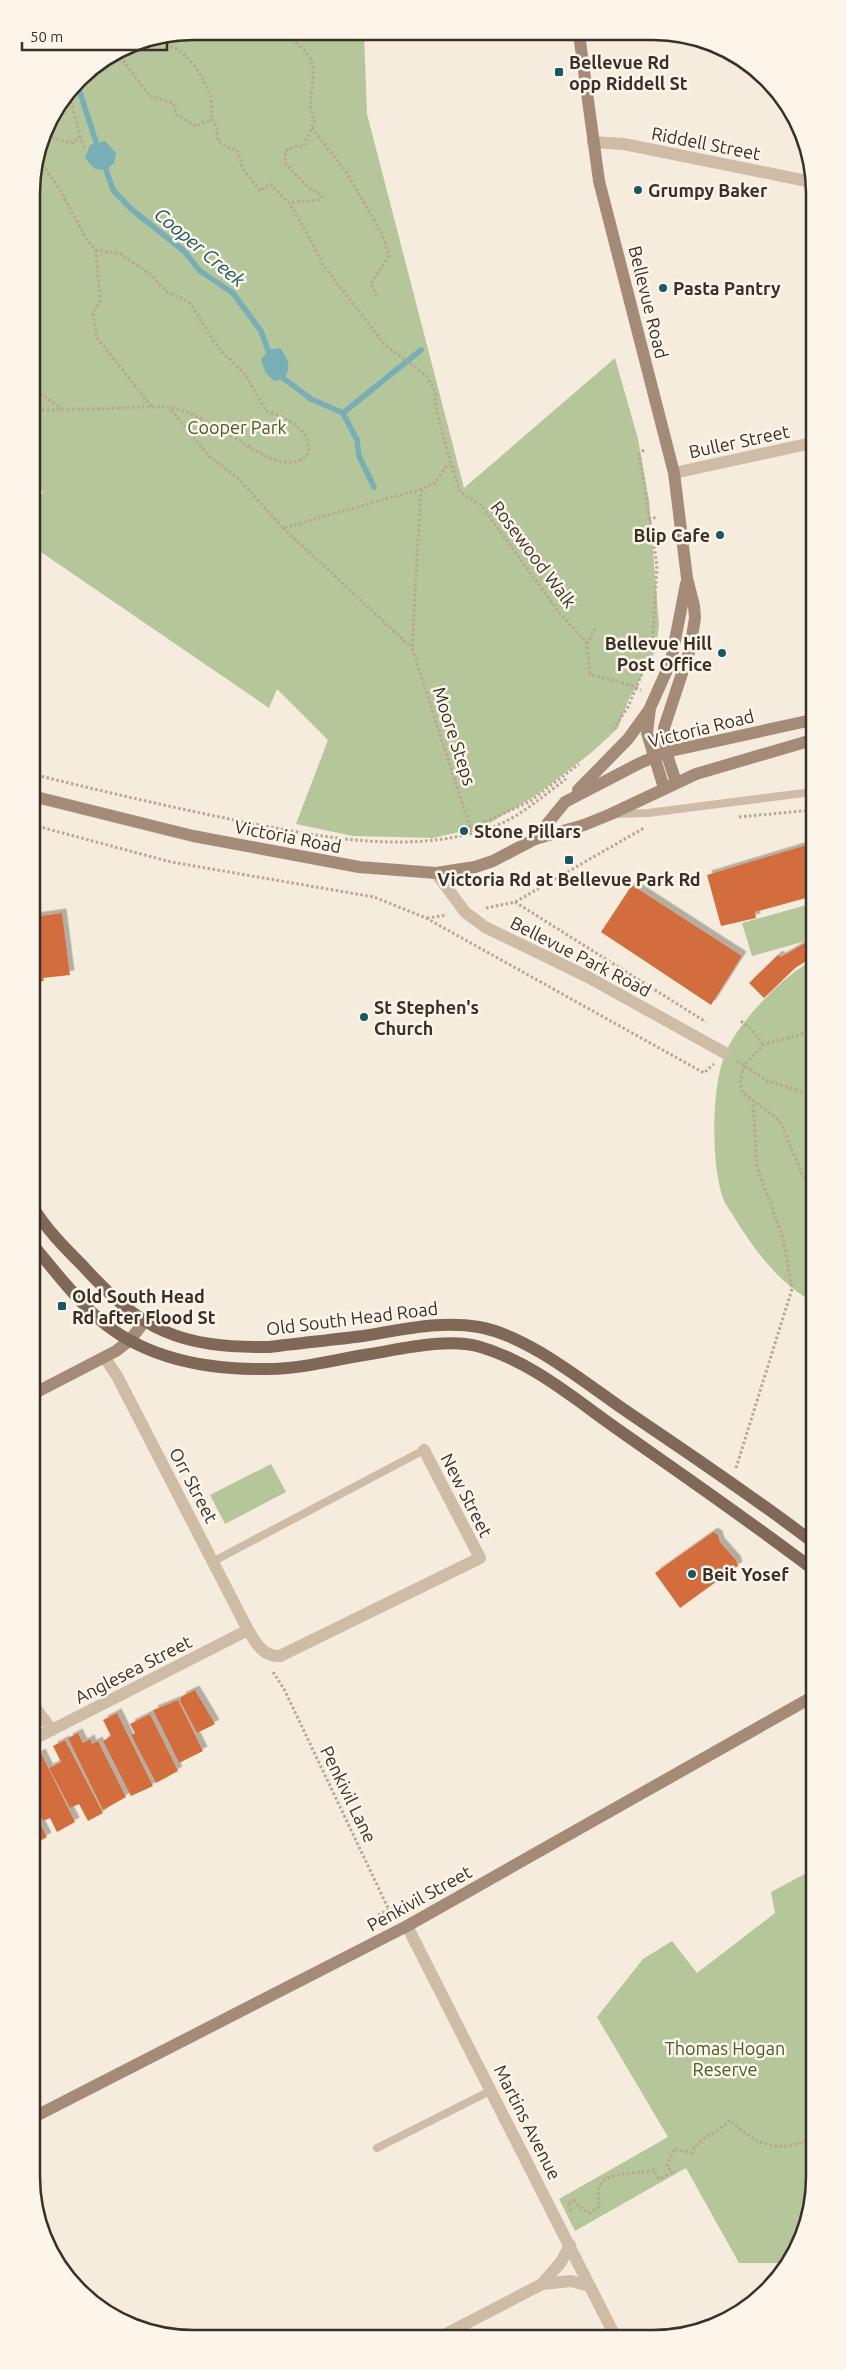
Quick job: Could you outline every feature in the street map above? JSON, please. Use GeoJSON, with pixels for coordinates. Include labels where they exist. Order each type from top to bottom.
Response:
{"type":"FeatureCollection","features":[{"type":"Feature","properties":{"kind":"main road","name":"Old South Head Road"},"geometry":{"type":"LineString","coordinates":[[40,1217],[48,1229],[101,1287],[124,1308],[163,1332],[192,1340],[225,1346],[269,1347],[418,1326],[450,1324],[479,1327],[500,1333],[576,1376],[727,1480],[806,1538]]}},
{"type":"Feature","properties":{"kind":"main road","name":"Old South Head Road"},"geometry":{"type":"LineString","coordinates":[[40,1253],[99,1319],[130,1340],[174,1359],[191,1363],[269,1369],[418,1346],[459,1344],[475,1346],[514,1360],[740,1514],[806,1564]]}},
{"type":"Feature","properties":{"kind":"street","name":"Bellevue Road"},"geometry":{"type":"LineString","coordinates":[[580,40],[600,181],[674,473],[687,578],[695,618],[690,649],[664,728],[666,752],[676,782]]}},
{"type":"Feature","properties":{"kind":"street","name":"Riddell Street"},"geometry":{"type":"LineString","coordinates":[[593,142],[624,144],[806,181]]}},
{"type":"Feature","properties":{"kind":"street","name":"Buller Street"},"geometry":{"type":"LineString","coordinates":[[674,473],[806,444]]}},
{"type":"Feature","properties":{"kind":"street","name":"Bellevue Road"},"geometry":{"type":"LineString","coordinates":[[664,788],[653,757],[648,733],[650,708],[671,661],[687,578]]}},
{"type":"Feature","properties":{"kind":"street"},"geometry":{"type":"LineString","coordinates":[[565,802],[628,739],[650,708]]}},
{"type":"Feature","properties":{"kind":"street","name":"Victoria Road"},"geometry":{"type":"LineString","coordinates":[[535,839],[565,802],[653,757],[666,752],[806,721]]}},
{"type":"Feature","properties":{"kind":"street","name":"Victoria Road"},"geometry":{"type":"LineString","coordinates":[[40,798],[193,836],[359,867],[436,873],[475,867],[493,861],[535,839],[584,825],[696,774],[806,742]]}},
{"type":"Feature","properties":{"kind":"street","name":"Bellevue Park Road"},"geometry":{"type":"LineString","coordinates":[[436,873],[465,912],[485,927],[588,978],[725,1053]]}},
{"type":"Feature","properties":{"kind":"street"},"geometry":{"type":"LineString","coordinates":[[40,1390],[105,1358],[130,1340],[144,1322]]}},
{"type":"Feature","properties":{"kind":"street","name":"Orr Street"},"geometry":{"type":"LineString","coordinates":[[105,1358],[118,1376],[248,1630]]}},
{"type":"Feature","properties":{"kind":"street","name":"New Street"},"geometry":{"type":"LineString","coordinates":[[248,1630],[264,1652],[272,1656],[280,1656],[480,1558],[424,1450]]}},
{"type":"Feature","properties":{"kind":"street","name":"Anglesea Street"},"geometry":{"type":"LineString","coordinates":[[40,1736],[248,1630]]}},
{"type":"Feature","properties":{"kind":"street","name":"Penkivil Street"},"geometry":{"type":"LineString","coordinates":[[40,2113],[407,1926],[806,1701]]}},
{"type":"Feature","properties":{"kind":"street"},"geometry":{"type":"LineString","coordinates":[[40,1714],[52,1730]]}},
{"type":"Feature","properties":{"kind":"street","name":"Martins Avenue"},"geometry":{"type":"LineString","coordinates":[[407,1926],[492,2090],[612,2330]]}},
{"type":"Feature","properties":{"kind":"street"},"geometry":{"type":"LineString","coordinates":[[542,2284],[561,2262],[570,2245]]}},
{"type":"Feature","properties":{"kind":"street"},"geometry":{"type":"LineString","coordinates":[[454,2330],[542,2284],[571,2281],[590,2286]]}},
{"type":"Feature","properties":{"kind":"lane"},"geometry":{"type":"LineString","coordinates":[[611,814],[648,813],[806,793]]}},
{"type":"Feature","properties":{"kind":"lane","name":"New Street"},"geometry":{"type":"LineString","coordinates":[[214,1561],[424,1450]]}},
{"type":"Feature","properties":{"kind":"lane"},"geometry":{"type":"LineString","coordinates":[[377,2148],[492,2090]]}},
{"type":"Feature","properties":{"kind":"path"},"geometry":{"type":"LineString","coordinates":[[169,42],[172,47],[181,50],[194,67],[211,97],[212,118],[217,127],[218,141],[226,147],[237,150],[243,168],[260,191],[270,184],[289,203],[300,200],[312,201],[321,199],[322,196],[308,187],[285,163],[285,150],[296,146],[303,147],[315,120],[310,112],[314,70],[310,56],[294,40]]}},
{"type":"Feature","properties":{"kind":"path"},"geometry":{"type":"LineString","coordinates":[[121,58],[150,96],[173,103],[177,115],[195,126],[212,118]]}},
{"type":"Feature","properties":{"kind":"path"},"geometry":{"type":"LineString","coordinates":[[71,102],[84,150]]}},
{"type":"Feature","properties":{"kind":"path"},"geometry":{"type":"LineString","coordinates":[[312,127],[347,173],[382,234],[389,256],[371,283],[377,296]]}},
{"type":"Feature","properties":{"kind":"path"},"geometry":{"type":"LineString","coordinates":[[51,137],[73,143],[80,136]]}},
{"type":"Feature","properties":{"kind":"path"},"geometry":{"type":"LineString","coordinates":[[40,411],[152,407],[183,410],[227,432],[264,454],[284,462],[300,461],[306,458],[310,452],[308,442],[298,427],[282,416],[266,411],[245,374],[219,349],[189,302],[167,292],[151,275],[121,254],[96,250],[86,240],[60,190],[43,165]]}},
{"type":"Feature","properties":{"kind":"path","name":"Rosewood Walk"},"geometry":{"type":"LineString","coordinates":[[289,203],[323,265],[385,345],[410,366],[419,369],[426,376],[436,393],[435,402],[451,466],[460,492],[480,504],[559,612],[587,644]]}},
{"type":"Feature","properties":{"kind":"path"},"geometry":{"type":"LineString","coordinates":[[96,250],[100,300],[94,314],[97,338],[152,407]]}},
{"type":"Feature","properties":{"kind":"path"},"geometry":{"type":"LineString","coordinates":[[40,394],[63,410]]}},
{"type":"Feature","properties":{"kind":"path"},"geometry":{"type":"LineString","coordinates":[[172,410],[209,456],[239,479],[283,528],[412,648]]}},
{"type":"Feature","properties":{"kind":"path"},"geometry":{"type":"LineString","coordinates":[[608,735],[628,707],[652,650],[656,630],[657,565],[638,454],[645,449]]}},
{"type":"Feature","properties":{"kind":"path"},"geometry":{"type":"LineString","coordinates":[[283,528],[421,489],[435,483],[446,467],[451,466]]}},
{"type":"Feature","properties":{"kind":"path"},"geometry":{"type":"LineString","coordinates":[[412,648],[421,489]]}},
{"type":"Feature","properties":{"kind":"path"},"geometry":{"type":"LineString","coordinates":[[649,521],[656,517]]}},
{"type":"Feature","properties":{"kind":"path"},"geometry":{"type":"LineString","coordinates":[[596,628],[587,644],[590,674],[632,686]]}},
{"type":"Feature","properties":{"kind":"path","name":"Moore Steps"},"geometry":{"type":"LineString","coordinates":[[412,648],[472,833]]}},
{"type":"Feature","properties":{"kind":"path"},"geometry":{"type":"LineString","coordinates":[[471,828],[529,802],[582,762]]}},
{"type":"Feature","properties":{"kind":"path"},"geometry":{"type":"LineString","coordinates":[[40,776],[210,815],[304,833],[390,844],[430,841],[472,833],[495,826],[532,804],[582,767]]}},
{"type":"Feature","properties":{"kind":"path"},"geometry":{"type":"LineString","coordinates":[[735,817],[806,811]]}},
{"type":"Feature","properties":{"kind":"path"},"geometry":{"type":"LineString","coordinates":[[40,826],[171,862],[374,897],[426,918],[704,1073],[725,1053],[767,1081],[806,1093]]}},
{"type":"Feature","properties":{"kind":"path"},"geometry":{"type":"LineString","coordinates":[[653,826],[644,828],[514,902],[714,1027]]}},
{"type":"Feature","properties":{"kind":"path"},"geometry":{"type":"LineString","coordinates":[[741,1021],[754,1033],[763,1046]]}},
{"type":"Feature","properties":{"kind":"path"},"geometry":{"type":"LineString","coordinates":[[806,1033],[772,1041],[763,1046],[744,1065],[740,1082],[743,1093],[753,1103],[769,1111],[780,1121],[801,1172],[806,1179]]}},
{"type":"Feature","properties":{"kind":"path"},"geometry":{"type":"LineString","coordinates":[[736,1469],[792,1289],[783,1238],[757,1167],[753,1103]]}},
{"type":"Feature","properties":{"kind":"path","name":"Penkivil Lane"},"geometry":{"type":"LineString","coordinates":[[284,1689],[391,1909],[378,1915]]}},
{"type":"Feature","properties":{"kind":"path"},"geometry":{"type":"LineString","coordinates":[[570,2207],[568,2203],[574,2200],[579,2207],[589,2213],[599,2207],[597,2195],[603,2180],[616,2174],[635,2174],[654,2170],[659,2178],[672,2172],[667,2166],[674,2150],[690,2153],[698,2141],[719,2131],[730,2120],[744,2133],[759,2142],[774,2147],[787,2147],[806,2140]]}},
{"type":"Feature","properties":{"kind":"green space","name":"Cooper Park"},"geometry":{"type":"Polygon","coordinates":[[[193,40],[364,40],[367,114],[464,488],[615,358],[638,439],[649,500],[659,625],[656,650],[628,701],[618,728],[591,753],[532,798],[485,826],[433,838],[353,836],[296,824],[328,740],[277,689],[269,708],[40,551],[40,495],[43,493],[40,488],[40,183],[48,144],[56,125],[72,100],[92,78],[117,61],[144,48],[163,43],[193,40]]]}},
{"type":"Feature","properties":{"kind":"green space"},"geometry":{"type":"Polygon","coordinates":[[[806,905],[806,941],[752,956],[742,923],[806,905]]]}},
{"type":"Feature","properties":{"kind":"green space"},"geometry":{"type":"Polygon","coordinates":[[[806,964],[806,1297],[789,1285],[768,1265],[750,1242],[725,1203],[716,1166],[714,1125],[721,1066],[732,1040],[751,1013],[763,1000],[806,964]]]}},
{"type":"Feature","properties":{"kind":"green space"},"geometry":{"type":"Polygon","coordinates":[[[271,1464],[286,1492],[225,1524],[210,1495],[271,1464]]]}},
{"type":"Feature","properties":{"kind":"green space","name":"Thomas Hogan Reserve"},"geometry":{"type":"Polygon","coordinates":[[[806,1873],[806,2187],[801,2216],[790,2245],[779,2263],[739,2263],[686,2168],[575,2231],[559,2199],[668,2137],[597,2017],[643,1959],[672,1941],[697,1973],[775,1913],[771,1892],[806,1873]]]}},
{"type":"Feature","properties":{"kind":"water"},"geometry":{"type":"Polygon","coordinates":[[[105,141],[116,153],[114,163],[106,170],[95,169],[85,158],[90,145],[105,141]]]}},
{"type":"Feature","properties":{"kind":"water"},"geometry":{"type":"Polygon","coordinates":[[[280,348],[287,359],[288,370],[284,379],[274,381],[266,373],[261,360],[268,350],[280,348]]]}},
{"type":"Feature","properties":{"kind":"building"},"geometry":{"type":"Polygon","coordinates":[[[806,845],[806,898],[755,912],[756,918],[721,926],[707,875],[806,845]]]}},
{"type":"Feature","properties":{"kind":"building"},"geometry":{"type":"Polygon","coordinates":[[[632,885],[742,956],[711,1005],[601,932],[632,885]]]}},
{"type":"Feature","properties":{"kind":"building"},"geometry":{"type":"Polygon","coordinates":[[[62,913],[70,975],[43,978],[44,981],[40,981],[40,916],[62,913]]]}},
{"type":"Feature","properties":{"kind":"building"},"geometry":{"type":"Polygon","coordinates":[[[806,943],[806,961],[795,968],[764,998],[749,983],[778,955],[781,957],[806,943]]]}},
{"type":"Feature","properties":{"kind":"building"},"geometry":{"type":"Polygon","coordinates":[[[713,1532],[718,1535],[720,1542],[736,1560],[738,1566],[680,1608],[655,1573],[713,1532]]]}},
{"type":"Feature","properties":{"kind":"building"},"geometry":{"type":"Polygon","coordinates":[[[195,1690],[215,1724],[197,1733],[180,1701],[182,1696],[195,1690]]]}},
{"type":"Feature","properties":{"kind":"building"},"geometry":{"type":"Polygon","coordinates":[[[178,1700],[203,1751],[179,1763],[153,1710],[178,1700]]]}},
{"type":"Feature","properties":{"kind":"building"},"geometry":{"type":"Polygon","coordinates":[[[117,1713],[153,1786],[131,1796],[103,1741],[111,1736],[103,1720],[117,1713]]]}},
{"type":"Feature","properties":{"kind":"building"},"geometry":{"type":"Polygon","coordinates":[[[150,1714],[178,1771],[156,1783],[131,1735],[135,1733],[130,1724],[150,1714]]]}},
{"type":"Feature","properties":{"kind":"building"},"geometry":{"type":"Polygon","coordinates":[[[78,1733],[83,1743],[90,1739],[92,1744],[98,1741],[126,1797],[103,1810],[68,1738],[78,1733]]]}},
{"type":"Feature","properties":{"kind":"building"},"geometry":{"type":"Polygon","coordinates":[[[65,1740],[103,1813],[88,1821],[79,1804],[70,1808],[49,1768],[61,1762],[53,1746],[65,1740]]]}},
{"type":"Feature","properties":{"kind":"building"},"geometry":{"type":"Polygon","coordinates":[[[40,1754],[75,1822],[57,1832],[50,1818],[43,1821],[40,1815],[40,1754]]]}},
{"type":"Feature","properties":{"kind":"building"},"geometry":{"type":"Polygon","coordinates":[[[40,1824],[47,1837],[40,1841],[40,1824]]]}},
{"type":"Feature","properties":{"kind":"waterway","name":"Cooper Creek"},"geometry":{"type":"LineString","coordinates":[[80,91],[98,148]]}},
{"type":"Feature","properties":{"kind":"waterway","name":"Cooper Creek"},"geometry":{"type":"LineString","coordinates":[[104,164],[113,190],[131,209],[184,251],[200,271],[233,293],[261,331],[270,356]]}},
{"type":"Feature","properties":{"kind":"waterway"},"geometry":{"type":"LineString","coordinates":[[343,413],[421,350]]}},
{"type":"Feature","properties":{"kind":"waterway","name":"Cooper Creek"},"geometry":{"type":"LineString","coordinates":[[279,375],[311,399],[343,413],[357,440],[359,456],[374,487]]}},
{"type":"Feature","properties":{"kind":"place","name":"Bellevue Rd opp Riddell St"},"geometry":{"type":"Point","coordinates":[559,72]}},
{"type":"Feature","properties":{"kind":"place","name":"Grumpy Baker"},"geometry":{"type":"Point","coordinates":[638,190]}},
{"type":"Feature","properties":{"kind":"place","name":"Pasta Pantry"},"geometry":{"type":"Point","coordinates":[663,288]}},
{"type":"Feature","properties":{"kind":"place","name":"Blip Cafe"},"geometry":{"type":"Point","coordinates":[720,535]}},
{"type":"Feature","properties":{"kind":"place","name":"Bellevue Hill Post Office"},"geometry":{"type":"Point","coordinates":[722,653]}},
{"type":"Feature","properties":{"kind":"place","name":"Stone Pillars"},"geometry":{"type":"Point","coordinates":[464,831]}},
{"type":"Feature","properties":{"kind":"place","name":"Victoria Rd at Bellevue Park Rd"},"geometry":{"type":"Point","coordinates":[569,860]}},
{"type":"Feature","properties":{"kind":"place","name":"St Stephen's Church"},"geometry":{"type":"Point","coordinates":[364,1017]}},
{"type":"Feature","properties":{"kind":"place","name":"Old South Head Rd after Flood St"},"geometry":{"type":"Point","coordinates":[62,1306]}},
{"type":"Feature","properties":{"kind":"place","name":"Beit Yosef"},"geometry":{"type":"Point","coordinates":[692,1574]}}]}
